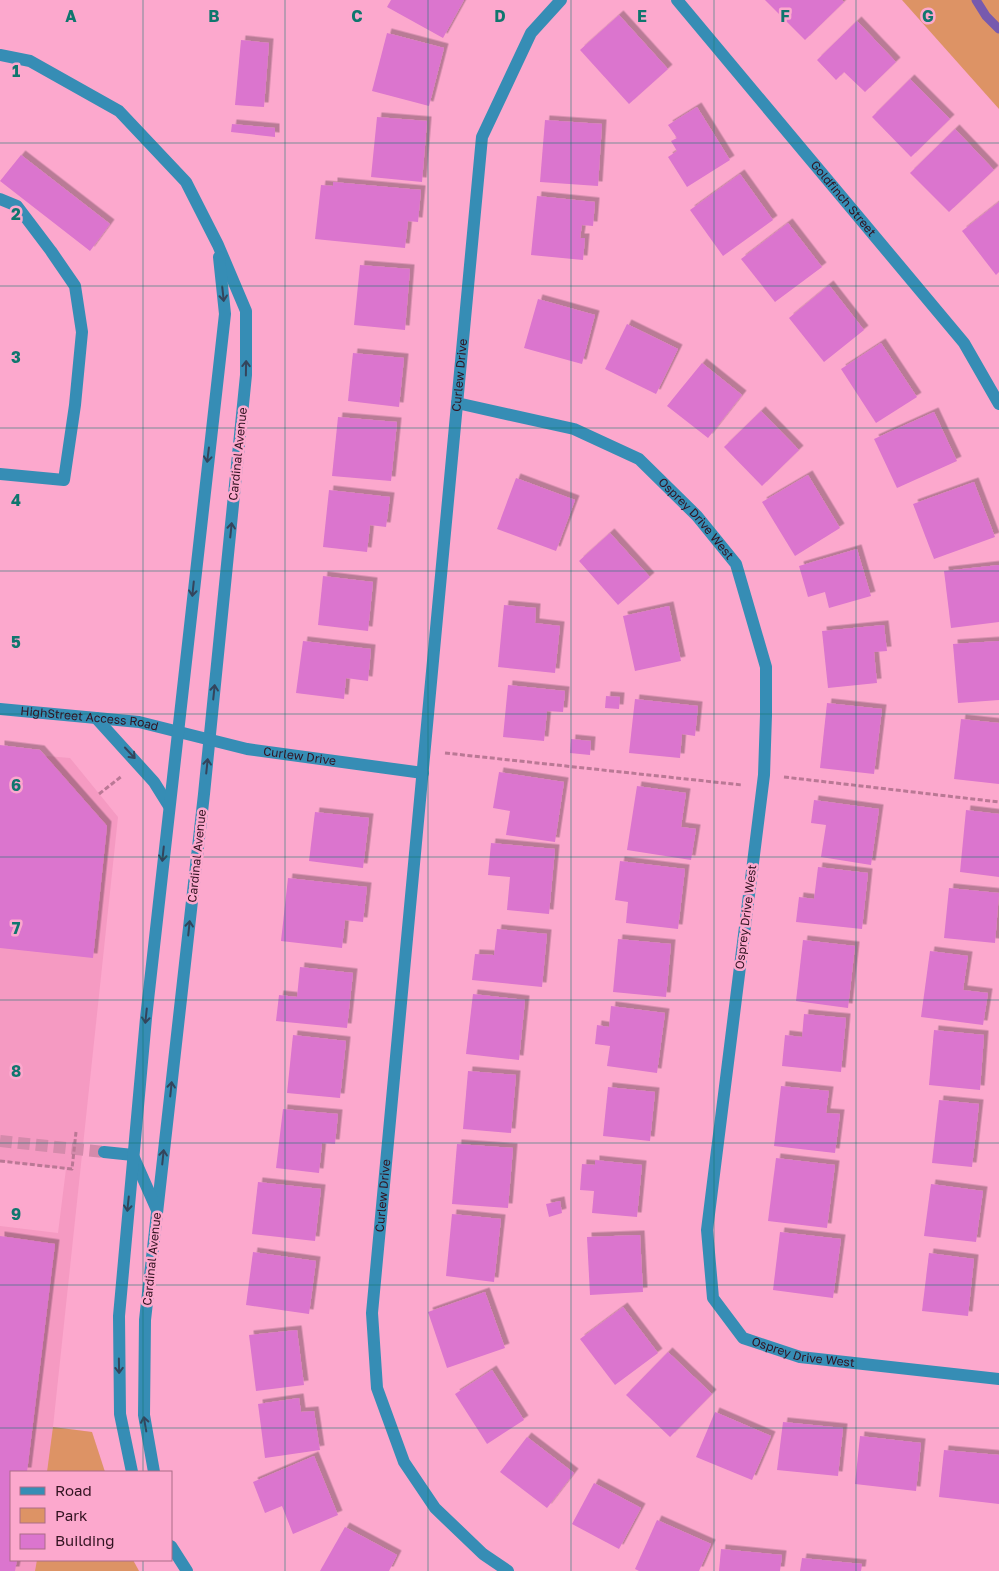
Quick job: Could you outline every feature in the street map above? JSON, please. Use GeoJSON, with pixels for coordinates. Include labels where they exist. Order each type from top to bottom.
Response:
{"type":"FeatureCollection","features":[{"type":"Feature","properties":{"kind":"street","name":"Curlew Drive"},"geometry":{"type":"LineString","coordinates":[[508,1571],[483,1554],[435,1508],[404,1462],[378,1388],[372,1313],[482,137],[531,33],[562,0]]}},
{"type":"Feature","properties":{"kind":"street","name":"Goldfinch Street"},"geometry":{"type":"LineString","coordinates":[[677,0],[964,343],[999,404]]}},
{"type":"Feature","properties":{"kind":"street","name":"Cardinal Avenue"},"geometry":{"type":"LineString","coordinates":[[0,54],[30,60],[119,111],[186,182],[218,245],[246,311],[246,375],[209,740],[145,1320],[144,1415],[154,1471]]}},
{"type":"Feature","properties":{"kind":"street"},"geometry":{"type":"LineString","coordinates":[[0,199],[17,206],[75,286],[82,332],[75,405],[64,480],[0,474]]}},
{"type":"Feature","properties":{"kind":"street","name":"Cardinal Avenue"},"geometry":{"type":"LineString","coordinates":[[132,1471],[120,1414],[119,1316],[168,806],[225,314],[218,245]]}},
{"type":"Feature","properties":{"kind":"street","name":"Osprey Drive West"},"geometry":{"type":"LineString","coordinates":[[457,403],[574,429],[639,459],[697,516],[736,564],[766,666],[763,781],[707,1230],[713,1298],[743,1338],[800,1357],[999,1379]]}},
{"type":"Feature","properties":{"kind":"street","name":"HighStreet Access Road"},"geometry":{"type":"LineString","coordinates":[[0,709],[138,722],[178,731]]}},
{"type":"Feature","properties":{"kind":"street"},"geometry":{"type":"LineString","coordinates":[[96,718],[154,782],[168,806]]}},
{"type":"Feature","properties":{"kind":"street","name":"Curlew Drive"},"geometry":{"type":"LineString","coordinates":[[178,731],[256,750],[423,773]]}},
{"type":"Feature","properties":{"kind":"street"},"geometry":{"type":"LineString","coordinates":[[104,1152],[133,1155],[157,1211]]}},
{"type":"Feature","properties":{"kind":"street"},"geometry":{"type":"LineString","coordinates":[[172,1548],[187,1571]]}},
{"type":"Feature","properties":{"kind":"path"},"geometry":{"type":"LineString","coordinates":[[425,751],[999,802]]}},
{"type":"Feature","properties":{"kind":"path"},"geometry":{"type":"LineString","coordinates":[[99,794],[138,763]]}},
{"type":"Feature","properties":{"kind":"path"},"geometry":{"type":"LineString","coordinates":[[0,1161],[72,1169],[76,1132]]}},
{"type":"Feature","properties":{"kind":"shaded area"},"geometry":{"type":"Polygon","coordinates":[[[0,752],[70,758],[118,817],[53,1427],[92,1432],[105,1471],[10,1471],[10,1561],[134,1561],[139,1571],[0,1571],[0,1226],[58,1233],[66,1169],[0,1161],[0,752]]]}},
{"type":"Feature","properties":{"kind":"green space"},"geometry":{"type":"Polygon","coordinates":[[[902,0],[999,0],[999,109],[902,0]]]}},
{"type":"Feature","properties":{"kind":"green space"},"geometry":{"type":"Polygon","coordinates":[[[53,1427],[92,1432],[105,1471],[47,1471],[53,1427]]]}},
{"type":"Feature","properties":{"kind":"green space"},"geometry":{"type":"Polygon","coordinates":[[[37,1561],[134,1561],[139,1571],[35,1571],[37,1561]]]}},
{"type":"Feature","properties":{"kind":"building"},"geometry":{"type":"Polygon","coordinates":[[[391,0],[464,0],[443,38],[387,7],[391,0]]]}},
{"type":"Feature","properties":{"kind":"building"},"geometry":{"type":"Polygon","coordinates":[[[765,0],[842,0],[844,2],[805,40],[765,0]]]}},
{"type":"Feature","properties":{"kind":"building"},"geometry":{"type":"Polygon","coordinates":[[[619,15],[668,69],[629,104],[580,50],[619,15]]]}},
{"type":"Feature","properties":{"kind":"building"},"geometry":{"type":"Polygon","coordinates":[[[857,21],[896,62],[865,92],[844,72],[836,80],[817,60],[857,21]]]}},
{"type":"Feature","properties":{"kind":"building"},"geometry":{"type":"Polygon","coordinates":[[[387,33],[444,48],[429,106],[372,91],[387,33]]]}},
{"type":"Feature","properties":{"kind":"building"},"geometry":{"type":"Polygon","coordinates":[[[241,40],[269,43],[264,107],[235,105],[241,40]]]}},
{"type":"Feature","properties":{"kind":"building"},"geometry":{"type":"Polygon","coordinates":[[[910,79],[950,119],[911,157],[872,117],[910,79]]]}},
{"type":"Feature","properties":{"kind":"building"},"geometry":{"type":"Polygon","coordinates":[[[697,107],[730,160],[687,187],[668,157],[677,151],[671,141],[677,138],[668,125],[697,107]]]}},
{"type":"Feature","properties":{"kind":"building"},"geometry":{"type":"Polygon","coordinates":[[[377,117],[427,121],[422,182],[371,177],[377,117]]]}},
{"type":"Feature","properties":{"kind":"building"},"geometry":{"type":"Polygon","coordinates":[[[545,120],[602,124],[598,186],[540,182],[545,120]]]}},
{"type":"Feature","properties":{"kind":"building"},"geometry":{"type":"Polygon","coordinates":[[[232,124],[275,128],[275,137],[231,132],[232,124]]]}},
{"type":"Feature","properties":{"kind":"building"},"geometry":{"type":"Polygon","coordinates":[[[955,129],[994,170],[949,212],[910,173],[955,129]]]}},
{"type":"Feature","properties":{"kind":"building"},"geometry":{"type":"Polygon","coordinates":[[[21,155],[110,224],[90,251],[0,181],[21,155]]]}},
{"type":"Feature","properties":{"kind":"building"},"geometry":{"type":"Polygon","coordinates":[[[740,174],[773,220],[723,256],[690,210],[740,174]]]}},
{"type":"Feature","properties":{"kind":"building"},"geometry":{"type":"Polygon","coordinates":[[[333,182],[421,190],[418,222],[408,221],[405,248],[315,239],[321,185],[333,186],[333,182]]]}},
{"type":"Feature","properties":{"kind":"building"},"geometry":{"type":"Polygon","coordinates":[[[537,196],[595,202],[593,226],[582,225],[580,238],[585,238],[583,260],[531,255],[537,196]]]}},
{"type":"Feature","properties":{"kind":"building"},"geometry":{"type":"Polygon","coordinates":[[[999,202],[999,272],[996,275],[962,231],[999,202]]]}},
{"type":"Feature","properties":{"kind":"building"},"geometry":{"type":"Polygon","coordinates":[[[788,223],[822,267],[775,302],[741,259],[788,223]]]}},
{"type":"Feature","properties":{"kind":"building"},"geometry":{"type":"Polygon","coordinates":[[[360,265],[410,269],[405,330],[354,325],[360,265]]]}},
{"type":"Feature","properties":{"kind":"building"},"geometry":{"type":"Polygon","coordinates":[[[829,285],[864,330],[824,362],[789,318],[829,285]]]}},
{"type":"Feature","properties":{"kind":"building"},"geometry":{"type":"Polygon","coordinates":[[[538,299],[595,315],[582,364],[524,348],[538,299]]]}},
{"type":"Feature","properties":{"kind":"building"},"geometry":{"type":"Polygon","coordinates":[[[627,324],[678,349],[656,394],[605,369],[627,324]]]}},
{"type":"Feature","properties":{"kind":"building"},"geometry":{"type":"Polygon","coordinates":[[[881,343],[917,397],[876,423],[841,369],[881,343]]]}},
{"type":"Feature","properties":{"kind":"building"},"geometry":{"type":"Polygon","coordinates":[[[353,353],[404,358],[399,407],[348,401],[353,353]]]}},
{"type":"Feature","properties":{"kind":"building"},"geometry":{"type":"Polygon","coordinates":[[[702,363],[742,395],[708,438],[667,406],[702,363]]]}},
{"type":"Feature","properties":{"kind":"building"},"geometry":{"type":"Polygon","coordinates":[[[761,411],[799,450],[762,486],[724,447],[761,411]]]}},
{"type":"Feature","properties":{"kind":"building"},"geometry":{"type":"Polygon","coordinates":[[[934,412],[957,461],[897,488],[874,439],[934,412]]]}},
{"type":"Feature","properties":{"kind":"building"},"geometry":{"type":"Polygon","coordinates":[[[338,417],[397,422],[391,481],[332,476],[338,417]]]}},
{"type":"Feature","properties":{"kind":"building"},"geometry":{"type":"Polygon","coordinates":[[[808,475],[840,528],[795,556],[762,502],[808,475]]]}},
{"type":"Feature","properties":{"kind":"building"},"geometry":{"type":"Polygon","coordinates":[[[516,478],[575,500],[556,551],[497,529],[516,478]]]}},
{"type":"Feature","properties":{"kind":"building"},"geometry":{"type":"Polygon","coordinates":[[[974,482],[995,537],[934,559],[913,504],[974,482]]]}},
{"type":"Feature","properties":{"kind":"building"},"geometry":{"type":"Polygon","coordinates":[[[329,490],[390,497],[386,527],[370,525],[367,552],[323,547],[329,490]]]}},
{"type":"Feature","properties":{"kind":"building"},"geometry":{"type":"Polygon","coordinates":[[[610,533],[650,577],[618,605],[579,561],[610,533]]]}},
{"type":"Feature","properties":{"kind":"building"},"geometry":{"type":"Polygon","coordinates":[[[857,549],[871,596],[829,608],[825,592],[808,597],[799,566],[857,549]]]}},
{"type":"Feature","properties":{"kind":"building"},"geometry":{"type":"Polygon","coordinates":[[[999,565],[999,622],[951,628],[944,571],[999,565]]]}},
{"type":"Feature","properties":{"kind":"building"},"geometry":{"type":"Polygon","coordinates":[[[323,576],[373,582],[368,631],[318,625],[323,576]]]}},
{"type":"Feature","properties":{"kind":"building"},"geometry":{"type":"Polygon","coordinates":[[[504,605],[536,608],[535,623],[560,626],[555,673],[498,667],[504,605]]]}},
{"type":"Feature","properties":{"kind":"building"},"geometry":{"type":"Polygon","coordinates":[[[669,606],[681,661],[635,671],[623,616],[669,606]]]}},
{"type":"Feature","properties":{"kind":"building"},"geometry":{"type":"Polygon","coordinates":[[[884,625],[887,651],[874,652],[877,683],[828,688],[822,631],[884,625]]]}},
{"type":"Feature","properties":{"kind":"building"},"geometry":{"type":"Polygon","coordinates":[[[303,641],[371,649],[368,681],[346,678],[344,699],[296,693],[303,641]]]}},
{"type":"Feature","properties":{"kind":"building"},"geometry":{"type":"Polygon","coordinates":[[[999,641],[999,700],[958,703],[953,644],[999,641]]]}},
{"type":"Feature","properties":{"kind":"building"},"geometry":{"type":"Polygon","coordinates":[[[508,685],[565,691],[563,712],[547,711],[544,741],[503,737],[508,685]]]}},
{"type":"Feature","properties":{"kind":"building"},"geometry":{"type":"Polygon","coordinates":[[[606,696],[620,697],[619,709],[605,708],[606,696]]]}},
{"type":"Feature","properties":{"kind":"building"},"geometry":{"type":"Polygon","coordinates":[[[635,699],[698,706],[695,736],[682,734],[680,758],[629,753],[635,699]]]}},
{"type":"Feature","properties":{"kind":"building"},"geometry":{"type":"Polygon","coordinates":[[[827,703],[882,709],[874,774],[820,768],[827,703]]]}},
{"type":"Feature","properties":{"kind":"building"},"geometry":{"type":"Polygon","coordinates":[[[961,719],[999,723],[999,784],[954,779],[961,719]]]}},
{"type":"Feature","properties":{"kind":"building"},"geometry":{"type":"Polygon","coordinates":[[[571,739],[591,741],[590,755],[570,753],[571,739]]]}},
{"type":"Feature","properties":{"kind":"building"},"geometry":{"type":"Polygon","coordinates":[[[0,745],[40,750],[107,826],[93,958],[0,948],[0,745]]]}},
{"type":"Feature","properties":{"kind":"building"},"geometry":{"type":"Polygon","coordinates":[[[499,772],[564,782],[555,842],[506,835],[510,811],[493,808],[499,772]]]}},
{"type":"Feature","properties":{"kind":"building"},"geometry":{"type":"Polygon","coordinates":[[[637,786],[686,793],[681,827],[696,829],[691,860],[627,850],[637,786]]]}},
{"type":"Feature","properties":{"kind":"building"},"geometry":{"type":"Polygon","coordinates":[[[814,800],[879,809],[871,865],[821,857],[826,825],[811,823],[814,800]]]}},
{"type":"Feature","properties":{"kind":"building"},"geometry":{"type":"Polygon","coordinates":[[[966,810],[999,814],[999,877],[960,872],[966,810]]]}},
{"type":"Feature","properties":{"kind":"building"},"geometry":{"type":"Polygon","coordinates":[[[315,812],[369,818],[363,868],[309,861],[315,812]]]}},
{"type":"Feature","properties":{"kind":"building"},"geometry":{"type":"Polygon","coordinates":[[[491,843],[555,849],[549,914],[507,910],[510,877],[488,875],[491,843]]]}},
{"type":"Feature","properties":{"kind":"building"},"geometry":{"type":"Polygon","coordinates":[[[620,861],[685,869],[678,929],[626,923],[628,902],[615,900],[620,861]]]}},
{"type":"Feature","properties":{"kind":"building"},"geometry":{"type":"Polygon","coordinates":[[[818,867],[868,873],[862,929],[796,922],[799,897],[814,899],[818,867]]]}},
{"type":"Feature","properties":{"kind":"building"},"geometry":{"type":"Polygon","coordinates":[[[288,878],[367,887],[363,922],[345,920],[342,948],[281,941],[288,878]]]}},
{"type":"Feature","properties":{"kind":"building"},"geometry":{"type":"Polygon","coordinates":[[[949,888],[999,893],[995,943],[944,938],[949,888]]]}},
{"type":"Feature","properties":{"kind":"building"},"geometry":{"type":"Polygon","coordinates":[[[497,929],[547,934],[542,987],[472,980],[475,954],[494,955],[497,929]]]}},
{"type":"Feature","properties":{"kind":"building"},"geometry":{"type":"Polygon","coordinates":[[[618,939],[671,944],[666,997],[613,992],[618,939]]]}},
{"type":"Feature","properties":{"kind":"building"},"geometry":{"type":"Polygon","coordinates":[[[803,940],[855,946],[848,1008],[796,1001],[803,940]]]}},
{"type":"Feature","properties":{"kind":"building"},"geometry":{"type":"Polygon","coordinates":[[[930,951],[968,956],[963,990],[988,993],[983,1025],[921,1017],[930,951]]]}},
{"type":"Feature","properties":{"kind":"building"},"geometry":{"type":"Polygon","coordinates":[[[300,967],[353,973],[347,1028],[276,1021],[279,995],[297,997],[300,967]]]}},
{"type":"Feature","properties":{"kind":"building"},"geometry":{"type":"Polygon","coordinates":[[[473,994],[525,1000],[519,1060],[466,1054],[473,994]]]}},
{"type":"Feature","properties":{"kind":"building"},"geometry":{"type":"Polygon","coordinates":[[[611,1006],[665,1013],[657,1073],[607,1066],[610,1046],[595,1044],[597,1025],[609,1027],[611,1006]]]}},
{"type":"Feature","properties":{"kind":"building"},"geometry":{"type":"Polygon","coordinates":[[[804,1014],[846,1018],[841,1072],[782,1066],[785,1035],[802,1037],[804,1014]]]}},
{"type":"Feature","properties":{"kind":"building"},"geometry":{"type":"Polygon","coordinates":[[[934,1030],[984,1035],[980,1090],[929,1085],[934,1030]]]}},
{"type":"Feature","properties":{"kind":"building"},"geometry":{"type":"Polygon","coordinates":[[[293,1035],[346,1041],[340,1098],[287,1093],[293,1035]]]}},
{"type":"Feature","properties":{"kind":"building"},"geometry":{"type":"Polygon","coordinates":[[[468,1071],[516,1075],[511,1133],[463,1129],[468,1071]]]}},
{"type":"Feature","properties":{"kind":"building"},"geometry":{"type":"Polygon","coordinates":[[[781,1086],[829,1091],[826,1113],[840,1114],[835,1153],[774,1146],[781,1086]]]}},
{"type":"Feature","properties":{"kind":"building"},"geometry":{"type":"Polygon","coordinates":[[[608,1087],[655,1092],[650,1141],[603,1136],[608,1087]]]}},
{"type":"Feature","properties":{"kind":"building"},"geometry":{"type":"Polygon","coordinates":[[[939,1100],[979,1104],[972,1167],[932,1163],[939,1100]]]}},
{"type":"Feature","properties":{"kind":"building"},"geometry":{"type":"Polygon","coordinates":[[[283,1109],[338,1114],[335,1144],[322,1143],[319,1173],[276,1168],[283,1109]]]}},
{"type":"Feature","properties":{"kind":"building"},"geometry":{"type":"Polygon","coordinates":[[[457,1144],[513,1148],[508,1208],[452,1204],[457,1144]]]}},
{"type":"Feature","properties":{"kind":"building"},"geometry":{"type":"Polygon","coordinates":[[[776,1158],[835,1165],[827,1228],[768,1221],[776,1158]]]}},
{"type":"Feature","properties":{"kind":"building"},"geometry":{"type":"Polygon","coordinates":[[[595,1160],[642,1165],[637,1217],[592,1213],[594,1191],[580,1190],[582,1164],[595,1165],[595,1160]]]}},
{"type":"Feature","properties":{"kind":"building"},"geometry":{"type":"Polygon","coordinates":[[[258,1182],[321,1189],[315,1241],[252,1234],[258,1182]]]}},
{"type":"Feature","properties":{"kind":"building"},"geometry":{"type":"Polygon","coordinates":[[[931,1184],[983,1191],[976,1242],[924,1236],[931,1184]]]}},
{"type":"Feature","properties":{"kind":"building"},"geometry":{"type":"Polygon","coordinates":[[[560,1201],[562,1213],[549,1217],[546,1204],[560,1201]]]}},
{"type":"Feature","properties":{"kind":"building"},"geometry":{"type":"Polygon","coordinates":[[[452,1214],[501,1219],[494,1282],[446,1276],[452,1214]]]}},
{"type":"Feature","properties":{"kind":"building"},"geometry":{"type":"Polygon","coordinates":[[[780,1232],[841,1239],[833,1298],[773,1290],[780,1232]]]}},
{"type":"Feature","properties":{"kind":"building"},"geometry":{"type":"Polygon","coordinates":[[[640,1235],[643,1292],[590,1295],[587,1237],[640,1235]]]}},
{"type":"Feature","properties":{"kind":"building"},"geometry":{"type":"Polygon","coordinates":[[[0,1236],[55,1244],[27,1471],[10,1471],[10,1561],[17,1561],[15,1571],[0,1571],[0,1236]]]}},
{"type":"Feature","properties":{"kind":"building"},"geometry":{"type":"Polygon","coordinates":[[[253,1252],[316,1261],[309,1314],[246,1305],[253,1252]]]}},
{"type":"Feature","properties":{"kind":"building"},"geometry":{"type":"Polygon","coordinates":[[[929,1253],[974,1259],[968,1316],[922,1311],[929,1253]]]}},
{"type":"Feature","properties":{"kind":"building"},"geometry":{"type":"Polygon","coordinates":[[[485,1292],[505,1348],[447,1368],[428,1312],[485,1292]]]}},
{"type":"Feature","properties":{"kind":"building"},"geometry":{"type":"Polygon","coordinates":[[[623,1307],[658,1353],[615,1385],[580,1339],[623,1307]]]}},
{"type":"Feature","properties":{"kind":"building"},"geometry":{"type":"Polygon","coordinates":[[[297,1330],[304,1385],[256,1391],[249,1335],[297,1330]]]}},
{"type":"Feature","properties":{"kind":"building"},"geometry":{"type":"Polygon","coordinates":[[[668,1352],[712,1394],[670,1437],[626,1395],[668,1352]]]}},
{"type":"Feature","properties":{"kind":"building"},"geometry":{"type":"Polygon","coordinates":[[[492,1370],[524,1420],[487,1444],[455,1394],[492,1370]]]}},
{"type":"Feature","properties":{"kind":"building"},"geometry":{"type":"Polygon","coordinates":[[[299,1398],[301,1412],[314,1411],[320,1450],[265,1458],[258,1404],[299,1398]]]}},
{"type":"Feature","properties":{"kind":"building"},"geometry":{"type":"Polygon","coordinates":[[[715,1412],[771,1436],[752,1480],[696,1457],[715,1412]]]}},
{"type":"Feature","properties":{"kind":"building"},"geometry":{"type":"Polygon","coordinates":[[[783,1422],[843,1428],[838,1476],[777,1470],[783,1422]]]}},
{"type":"Feature","properties":{"kind":"building"},"geometry":{"type":"Polygon","coordinates":[[[860,1436],[921,1443],[916,1491],[855,1484],[860,1436]]]}},
{"type":"Feature","properties":{"kind":"building"},"geometry":{"type":"Polygon","coordinates":[[[527,1437],[574,1473],[547,1508],[500,1472],[527,1437]]]}},
{"type":"Feature","properties":{"kind":"building"},"geometry":{"type":"Polygon","coordinates":[[[944,1450],[999,1455],[999,1504],[939,1497],[944,1450]]]}},
{"type":"Feature","properties":{"kind":"building"},"geometry":{"type":"Polygon","coordinates":[[[314,1456],[338,1515],[293,1534],[282,1506],[265,1513],[253,1482],[314,1456]]]}},
{"type":"Feature","properties":{"kind":"building"},"geometry":{"type":"Polygon","coordinates":[[[594,1483],[641,1508],[619,1549],[572,1524],[594,1483]]]}},
{"type":"Feature","properties":{"kind":"building"},"geometry":{"type":"Polygon","coordinates":[[[657,1520],[711,1544],[699,1571],[639,1571],[635,1569],[657,1520]]]}},
{"type":"Feature","properties":{"kind":"building"},"geometry":{"type":"Polygon","coordinates":[[[345,1527],[397,1555],[389,1571],[320,1571],[345,1527]]]}},
{"type":"Feature","properties":{"kind":"building"},"geometry":{"type":"Polygon","coordinates":[[[721,1549],[782,1555],[780,1571],[719,1571],[721,1549]]]}},
{"type":"Feature","properties":{"kind":"building"},"geometry":{"type":"Polygon","coordinates":[[[802,1558],[862,1564],[861,1571],[800,1571],[802,1558]]]}},
{"type":"Feature","properties":{"kind":"waterway"},"geometry":{"type":"LineString","coordinates":[[976,0],[986,16],[999,29]]}},
{"type":"Feature","properties":{"kind":"tunnel"},"geometry":{"type":"LineString","coordinates":[[0,1141],[104,1152]]}}]}
